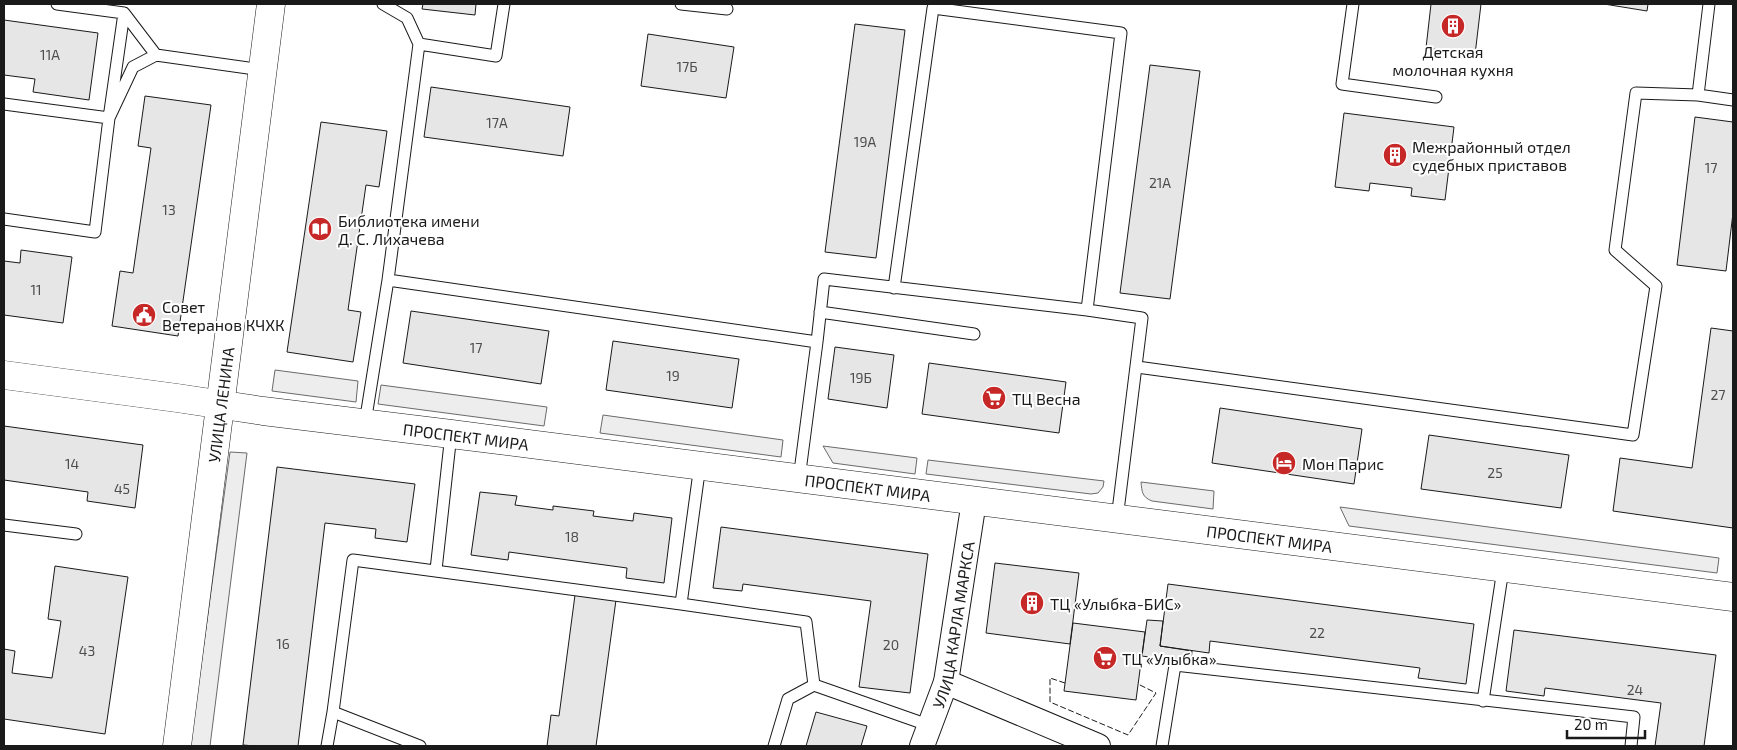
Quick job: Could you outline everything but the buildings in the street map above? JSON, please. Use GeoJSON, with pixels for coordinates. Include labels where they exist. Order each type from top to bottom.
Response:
{"type":"FeatureCollection","features":[{"type":"Feature","properties":{"kind":"main road","name":"УЛИЦА ЛЕНИНА"},"geometry":{"type":"LineString","coordinates":[[177,746],[271,4]]}},
{"type":"Feature","properties":{"kind":"main road","name":"ПРОСПЕКТ МИРА"},"geometry":{"type":"LineString","coordinates":[[4,375],[263,411],[1733,597]]}},
{"type":"Feature","properties":{"kind":"street","name":"УЛИЦА КАРЛА МАРКСА"},"geometry":{"type":"LineString","coordinates":[[925,736],[946,682],[974,501]]}},
{"type":"Feature","properties":{"kind":"street"},"geometry":{"type":"LineString","coordinates":[[946,682],[1098,746]]}},
{"type":"Feature","properties":{"kind":"lane"},"geometry":{"type":"LineString","coordinates":[[57,4],[124,14],[156,55]]}},
{"type":"Feature","properties":{"kind":"lane"},"geometry":{"type":"LineString","coordinates":[[364,423],[388,280],[419,44],[407,18],[383,4]]}},
{"type":"Feature","properties":{"kind":"lane"},"geometry":{"type":"LineString","coordinates":[[419,44],[496,56],[504,4]]}},
{"type":"Feature","properties":{"kind":"lane"},"geometry":{"type":"LineString","coordinates":[[681,4],[727,10]]}},
{"type":"Feature","properties":{"kind":"lane"},"geometry":{"type":"LineString","coordinates":[[1354,4],[1342,84],[1436,97]]}},
{"type":"Feature","properties":{"kind":"lane"},"geometry":{"type":"LineString","coordinates":[[1698,95],[1709,4]]}},
{"type":"Feature","properties":{"kind":"lane"},"geometry":{"type":"LineString","coordinates":[[894,288],[933,8],[1121,33],[1087,310]]}},
{"type":"Feature","properties":{"kind":"lane"},"geometry":{"type":"LineString","coordinates":[[4,219],[95,232],[124,14]]}},
{"type":"Feature","properties":{"kind":"lane"},"geometry":{"type":"LineString","coordinates":[[109,118],[133,67],[156,55],[262,70]]}},
{"type":"Feature","properties":{"kind":"lane"},"geometry":{"type":"LineString","coordinates":[[1137,367],[1633,434],[1656,286],[1615,250],[1636,93],[1698,95],[1733,100]]}},
{"type":"Feature","properties":{"kind":"lane"},"geometry":{"type":"LineString","coordinates":[[4,104],[109,118]]}},
{"type":"Feature","properties":{"kind":"lane"},"geometry":{"type":"LineString","coordinates":[[799,479],[824,278],[1087,310],[1142,318],[1117,519]]}},
{"type":"Feature","properties":{"kind":"lane"},"geometry":{"type":"LineString","coordinates":[[388,280],[817,342]]}},
{"type":"Feature","properties":{"kind":"lane"},"geometry":{"type":"LineString","coordinates":[[820,312],[974,334]]}},
{"type":"Feature","properties":{"kind":"lane"},"geometry":{"type":"LineString","coordinates":[[436,570],[452,434]]}},
{"type":"Feature","properties":{"kind":"lane"},"geometry":{"type":"LineString","coordinates":[[681,604],[700,465]]}},
{"type":"Feature","properties":{"kind":"lane"},"geometry":{"type":"LineString","coordinates":[[4,525],[76,534]]}},
{"type":"Feature","properties":{"kind":"lane"},"geometry":{"type":"LineString","coordinates":[[326,746],[333,712],[353,560],[806,622],[814,684]]}},
{"type":"Feature","properties":{"kind":"lane"},"geometry":{"type":"LineString","coordinates":[[1483,701],[1503,569]]}},
{"type":"Feature","properties":{"kind":"lane"},"geometry":{"type":"LineString","coordinates":[[1162,746],[1175,665],[1634,717],[1631,746]]}},
{"type":"Feature","properties":{"kind":"lane"},"geometry":{"type":"LineString","coordinates":[[814,684],[925,736]]}},
{"type":"Feature","properties":{"kind":"lane"},"geometry":{"type":"LineString","coordinates":[[774,746],[788,699],[814,684]]}},
{"type":"Feature","properties":{"kind":"lane"},"geometry":{"type":"LineString","coordinates":[[333,712],[420,746]]}},
{"type":"Feature","properties":{"kind":"shaded area"},"geometry":{"type":"Polygon","coordinates":[[[275,370],[358,381],[356,402],[272,391],[275,370]]]}},
{"type":"Feature","properties":{"kind":"shaded area"},"geometry":{"type":"Polygon","coordinates":[[[381,385],[547,407],[544,426],[378,404],[381,385]]]}},
{"type":"Feature","properties":{"kind":"shaded area"},"geometry":{"type":"Polygon","coordinates":[[[603,415],[783,440],[781,457],[600,433],[603,415]]]}},
{"type":"Feature","properties":{"kind":"shaded area"},"geometry":{"type":"Polygon","coordinates":[[[823,446],[917,458],[915,474],[833,463],[823,446]]]}},
{"type":"Feature","properties":{"kind":"shaded area"},"geometry":{"type":"Polygon","coordinates":[[[230,452],[247,453],[210,746],[190,746],[230,452]]]}},
{"type":"Feature","properties":{"kind":"shaded area"},"geometry":{"type":"Polygon","coordinates":[[[928,460],[1104,481],[1103,487],[1098,493],[1091,494],[926,474],[928,460]]]}},
{"type":"Feature","properties":{"kind":"shaded area"},"geometry":{"type":"Polygon","coordinates":[[[1141,482],[1214,491],[1213,509],[1152,501],[1143,494],[1141,482]]]}},
{"type":"Feature","properties":{"kind":"shaded area"},"geometry":{"type":"Polygon","coordinates":[[[1340,507],[1719,558],[1717,573],[1349,526],[1340,507]]]}},
{"type":"Feature","properties":{"kind":"fence"},"geometry":{"type":"LineString","coordinates":[[1065,683],[1050,678],[1050,702],[1128,735],[1156,693],[1138,684]]}},
{"type":"Feature","properties":{"kind":"place","name":"Детская молочная кухня"},"geometry":{"type":"Point","coordinates":[1453,26]}},
{"type":"Feature","properties":{"kind":"place","name":"Межрайонный отдел судебных приставов"},"geometry":{"type":"Point","coordinates":[1395,155]}},
{"type":"Feature","properties":{"kind":"place","name":"Библиотека имени Д. С. Лихачева"},"geometry":{"type":"Point","coordinates":[320,229]}},
{"type":"Feature","properties":{"kind":"place","name":"Совет Ветеранов КЧХК"},"geometry":{"type":"Point","coordinates":[144,315]}},
{"type":"Feature","properties":{"kind":"place","name":"ТЦ Весна"},"geometry":{"type":"Point","coordinates":[994,398]}},
{"type":"Feature","properties":{"kind":"place","name":"Мон Парис"},"geometry":{"type":"Point","coordinates":[1284,463]}},
{"type":"Feature","properties":{"kind":"place","name":"ТЦ «Улыбка-БИС»"},"geometry":{"type":"Point","coordinates":[1032,603]}},
{"type":"Feature","properties":{"kind":"place","name":"ТЦ «Улыбка»"},"geometry":{"type":"Point","coordinates":[1105,658]}}]}
